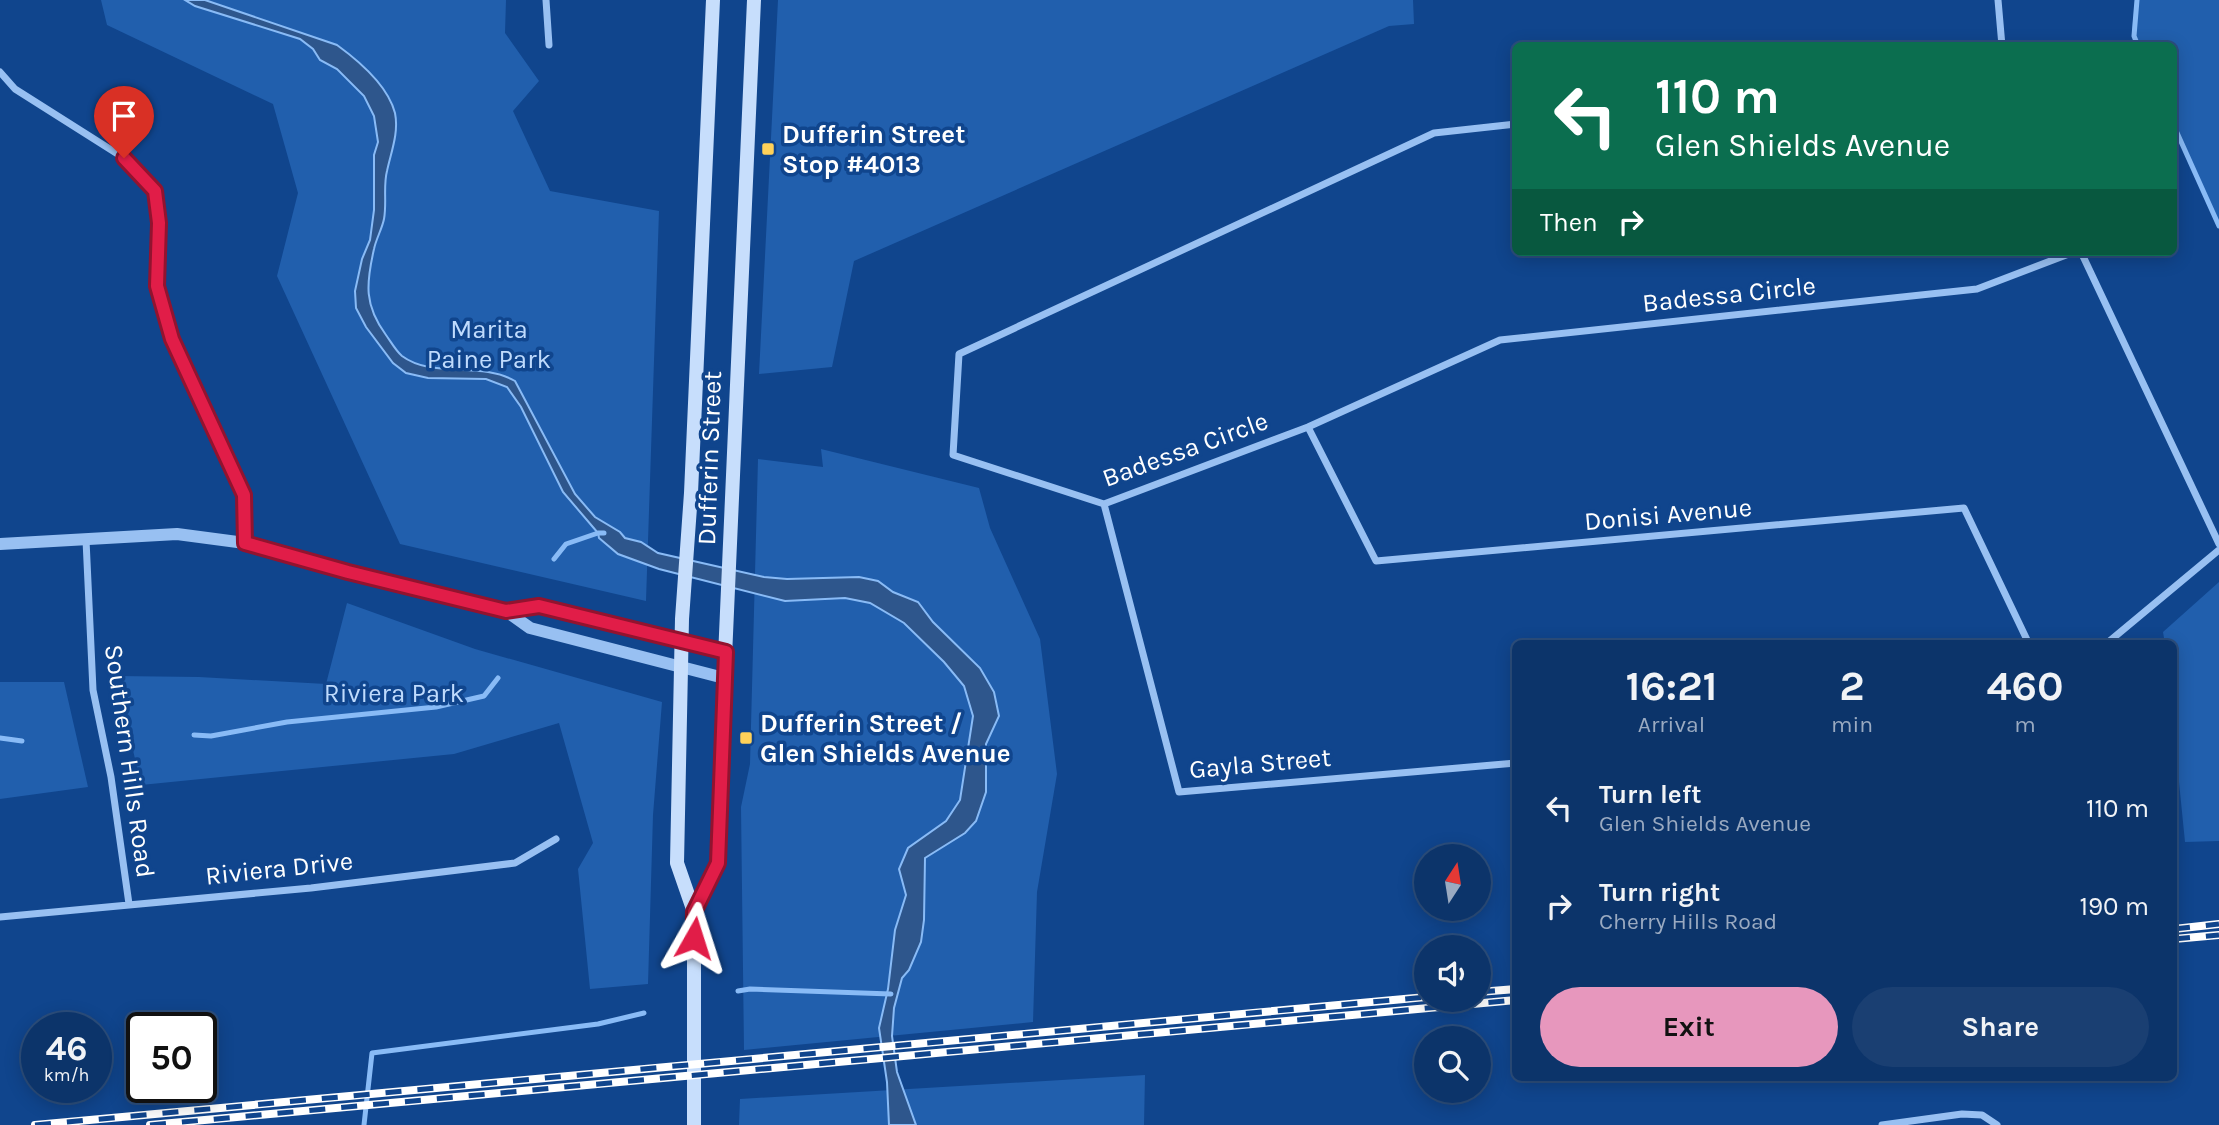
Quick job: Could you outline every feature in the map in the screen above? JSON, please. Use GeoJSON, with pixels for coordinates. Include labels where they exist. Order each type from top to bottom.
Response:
{"type":"FeatureCollection","features":[{"type":"Feature","properties":{"kind":"main road","name":"Dufferin Street"},"geometry":{"type":"LineString","coordinates":[[694,1125],[694,912],[677,863],[683,610],[691,493],[713,0]]}},
{"type":"Feature","properties":{"kind":"main road","name":"Dufferin Street"},"geometry":{"type":"LineString","coordinates":[[694,912],[718,863],[754,0]]}},
{"type":"Feature","properties":{"kind":"street"},"geometry":{"type":"LineString","coordinates":[[546,0],[549,45]]}},
{"type":"Feature","properties":{"kind":"street"},"geometry":{"type":"LineString","coordinates":[[1998,0],[2002,42]]}},
{"type":"Feature","properties":{"kind":"street"},"geometry":{"type":"LineString","coordinates":[[0,72],[15,89],[124,158],[155,191],[159,223],[157,286],[172,339],[244,495],[245,543]]}},
{"type":"Feature","properties":{"kind":"street","name":"Badessa Circle"},"geometry":{"type":"LineString","coordinates":[[1512,124],[1434,133],[960,354],[953,455],[1104,504],[1308,427],[1500,340],[1977,289],[2064,256]]}},
{"type":"Feature","properties":{"kind":"street"},"geometry":{"type":"LineString","coordinates":[[2083,256],[2219,544]]}},
{"type":"Feature","properties":{"kind":"street","name":"Donisi Avenue"},"geometry":{"type":"LineString","coordinates":[[1308,427],[1376,561],[1964,509],[2027,640]]}},
{"type":"Feature","properties":{"kind":"street","name":"Gayla Street"},"geometry":{"type":"LineString","coordinates":[[1104,504],[1179,792],[1512,763]]}},
{"type":"Feature","properties":{"kind":"street"},"geometry":{"type":"LineString","coordinates":[[0,544],[177,534],[245,543],[506,611],[530,628],[724,678]]}},
{"type":"Feature","properties":{"kind":"street","name":"Southern Hills Road"},"geometry":{"type":"LineString","coordinates":[[86,540],[93,690],[111,777],[129,904]]}},
{"type":"Feature","properties":{"kind":"street"},"geometry":{"type":"LineString","coordinates":[[2111,640],[2219,550]]}},
{"type":"Feature","properties":{"kind":"street"},"geometry":{"type":"LineString","coordinates":[[506,611],[539,606],[726,652]]}},
{"type":"Feature","properties":{"kind":"street","name":"Riviera Drive"},"geometry":{"type":"LineString","coordinates":[[0,916],[311,888],[515,863],[556,839]]}},
{"type":"Feature","properties":{"kind":"street"},"geometry":{"type":"LineString","coordinates":[[1882,1125],[1962,1114],[1982,1115],[1997,1125]]}},
{"type":"Feature","properties":{"kind":"green space","name":"Marita Paine Park"},"geometry":{"type":"Polygon","coordinates":[[[101,0],[506,0],[505,33],[539,81],[513,111],[550,191],[659,211],[646,601],[400,544],[277,276],[298,193],[273,104],[107,25],[101,0]]]}},
{"type":"Feature","properties":{"kind":"green space"},"geometry":{"type":"Polygon","coordinates":[[[778,0],[1413,0],[1414,24],[1389,26],[854,261],[832,367],[759,374],[778,0]]]}},
{"type":"Feature","properties":{"kind":"green space"},"geometry":{"type":"Polygon","coordinates":[[[2135,0],[2219,0],[2219,223],[2177,130],[2177,42],[2137,42],[2132,31],[2135,0]]]}},
{"type":"Feature","properties":{"kind":"green space"},"geometry":{"type":"Polygon","coordinates":[[[821,449],[979,488],[990,528],[1040,639],[1057,774],[1037,892],[1033,1022],[744,1050],[741,807],[750,764],[758,459],[823,467],[821,449]]]}},
{"type":"Feature","properties":{"kind":"green space"},"geometry":{"type":"Polygon","coordinates":[[[2219,582],[2219,841],[2185,842],[2177,762],[2177,640],[2164,640],[2163,632],[2219,582]]]}},
{"type":"Feature","properties":{"kind":"green space","name":"Riviera Park"},"geometry":{"type":"Polygon","coordinates":[[[347,603],[475,649],[662,702],[653,815],[648,984],[590,989],[578,869],[593,843],[559,723],[454,754],[141,785],[116,676],[199,677],[326,684],[347,603]]]}},
{"type":"Feature","properties":{"kind":"green space"},"geometry":{"type":"Polygon","coordinates":[[[0,682],[64,682],[88,787],[0,799],[0,682]]]}},
{"type":"Feature","properties":{"kind":"green space"},"geometry":{"type":"Polygon","coordinates":[[[1145,1075],[1144,1125],[739,1125],[740,1099],[1145,1075]]]}},
{"type":"Feature","properties":{"kind":"shaded area"},"geometry":{"type":"Polygon","coordinates":[[[185,0],[205,0],[337,45],[363,66],[386,93],[395,113],[396,128],[386,177],[384,219],[375,245],[368,284],[374,314],[402,356],[428,367],[487,372],[515,381],[575,494],[595,517],[625,538],[641,542],[658,553],[764,577],[859,577],[878,581],[893,592],[918,602],[933,622],[980,668],[994,692],[999,716],[986,744],[986,792],[976,821],[965,833],[925,858],[921,942],[909,970],[902,978],[894,1008],[892,1036],[897,1072],[916,1125],[889,1125],[887,1082],[879,1028],[888,989],[895,930],[906,895],[899,869],[908,848],[946,821],[960,800],[973,716],[964,686],[904,623],[870,603],[845,598],[785,601],[659,569],[618,554],[599,538],[598,533],[563,492],[521,407],[507,387],[486,379],[428,378],[406,373],[393,363],[366,327],[356,308],[355,291],[362,259],[370,240],[374,210],[374,155],[378,142],[374,116],[364,96],[337,69],[320,60],[313,49],[300,39],[195,6],[185,0]]]}},
{"type":"Feature","properties":{"kind":"waterway"},"geometry":{"type":"LineString","coordinates":[[2136,42],[2134,36],[2137,0]]}},
{"type":"Feature","properties":{"kind":"waterway"},"geometry":{"type":"LineString","coordinates":[[2177,133],[2219,226]]}},
{"type":"Feature","properties":{"kind":"waterway"},"geometry":{"type":"LineString","coordinates":[[554,559],[566,544],[604,533]]}},
{"type":"Feature","properties":{"kind":"waterway"},"geometry":{"type":"LineString","coordinates":[[194,735],[211,736],[287,722],[436,707],[484,696],[498,678]]}},
{"type":"Feature","properties":{"kind":"waterway"},"geometry":{"type":"LineString","coordinates":[[0,738],[22,741]]}},
{"type":"Feature","properties":{"kind":"waterway"},"geometry":{"type":"LineString","coordinates":[[738,991],[750,989],[891,994]]}},
{"type":"Feature","properties":{"kind":"waterway"},"geometry":{"type":"LineString","coordinates":[[364,1125],[372,1053],[598,1024],[644,1013]]}},
{"type":"Feature","properties":{"kind":"railway"},"geometry":{"type":"LineString","coordinates":[[2177,929],[2219,924]]}},
{"type":"Feature","properties":{"kind":"railway"},"geometry":{"type":"LineString","coordinates":[[2177,939],[2219,935]]}},
{"type":"Feature","properties":{"kind":"railway"},"geometry":{"type":"LineString","coordinates":[[1491,991],[1512,989]]}},
{"type":"Feature","properties":{"kind":"railway"},"geometry":{"type":"LineString","coordinates":[[35,1125],[1414,998]]}},
{"type":"Feature","properties":{"kind":"railway"},"geometry":{"type":"LineString","coordinates":[[150,1125],[1512,1000]]}},
{"type":"Feature","properties":{"kind":"place","name":"Dufferin Street Stop #4013"},"geometry":{"type":"Point","coordinates":[768,149]}},
{"type":"Feature","properties":{"kind":"place","name":"Dufferin Street / Glen Shields Avenue"},"geometry":{"type":"Point","coordinates":[746,738]}},
{"type":"Feature","properties":{"kind":"route"},"geometry":{"type":"LineString","coordinates":[[124,158],[155,191],[159,223],[157,286],[172,339],[244,495],[245,543],[506,611],[539,606],[726,652],[718,863],[694,912],[694,938]]}}]}
